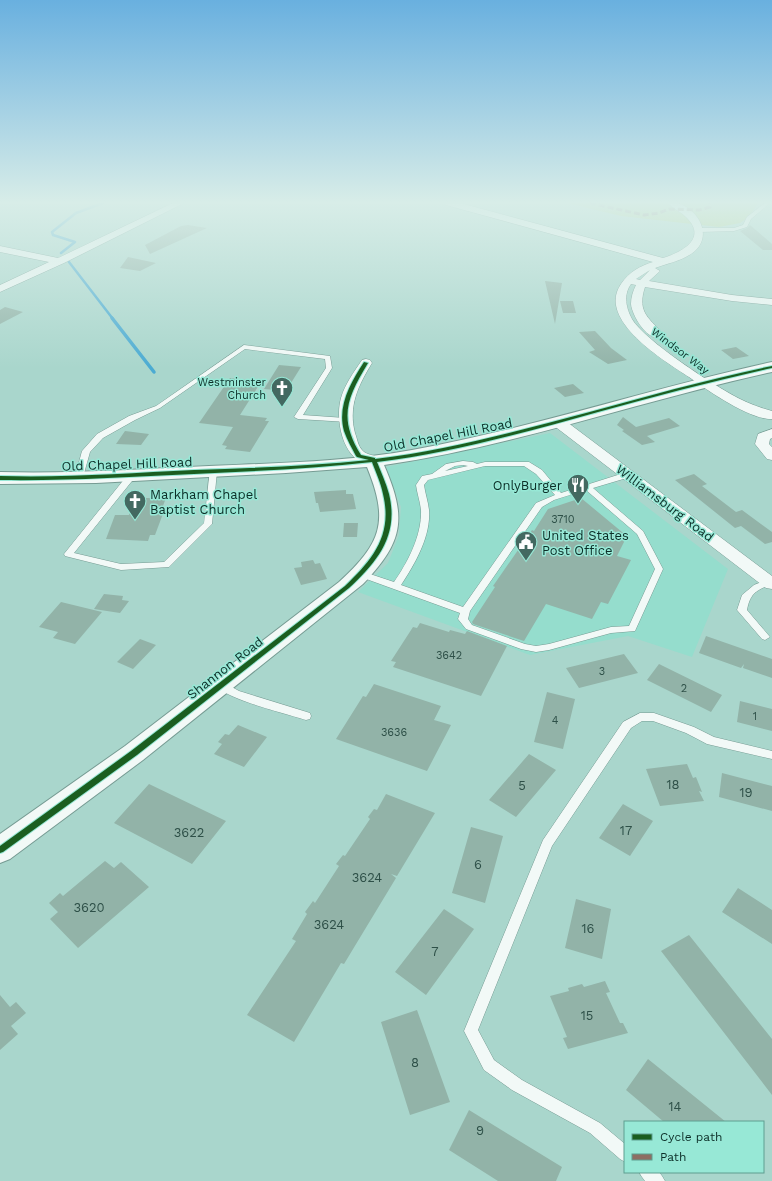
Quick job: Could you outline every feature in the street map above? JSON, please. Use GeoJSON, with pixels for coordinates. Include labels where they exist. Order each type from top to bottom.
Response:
{"type":"FeatureCollection","features":[{"type":"Feature","properties":{"kind":"street"},"geometry":{"type":"LineString","coordinates":[[46,258],[60,261]]}},
{"type":"Feature","properties":{"kind":"street"},"geometry":{"type":"LineString","coordinates":[[0,289],[66,258]]}},
{"type":"Feature","properties":{"kind":"street"},"geometry":{"type":"LineString","coordinates":[[652,258],[666,262]]}},
{"type":"Feature","properties":{"kind":"street","name":"Windsor Way"},"geometry":{"type":"LineString","coordinates":[[673,258],[666,262],[642,283],[636,293],[638,311],[644,322],[654,333],[712,381]]}},
{"type":"Feature","properties":{"kind":"street","name":"Windsor Way"},"geometry":{"type":"LineString","coordinates":[[666,262],[650,265],[640,271],[629,281],[622,291],[622,310],[628,322],[658,349],[712,381]]}},
{"type":"Feature","properties":{"kind":"street"},"geometry":{"type":"LineString","coordinates":[[629,281],[732,298],[772,302]]}},
{"type":"Feature","properties":{"kind":"street"},"geometry":{"type":"LineString","coordinates":[[366,363],[350,390],[346,400],[345,420],[353,447],[359,456],[373,460]]}},
{"type":"Feature","properties":{"kind":"street","name":"Old Chapel Hill Road"},"geometry":{"type":"LineString","coordinates":[[0,478],[79,477],[290,468],[373,460],[437,451],[484,441],[712,381],[772,367]]}},
{"type":"Feature","properties":{"kind":"street"},"geometry":{"type":"LineString","coordinates":[[712,381],[734,401],[771,416]]}},
{"type":"Feature","properties":{"kind":"street","name":"Williamsburg Road"},"geometry":{"type":"LineString","coordinates":[[558,422],[771,583]]}},
{"type":"Feature","properties":{"kind":"street"},"geometry":{"type":"LineString","coordinates":[[772,434],[763,438],[762,444],[772,456]]}},
{"type":"Feature","properties":{"kind":"street","name":"Shannon Road"},"geometry":{"type":"LineString","coordinates":[[0,850],[134,753],[361,574],[378,555],[385,541],[390,520],[386,494],[373,460]]}},
{"type":"Feature","properties":{"kind":"lane"},"geometry":{"type":"LineString","coordinates":[[79,477],[86,452],[100,436],[132,418],[158,407],[244,347],[328,357],[329,368],[298,417],[345,420]]}},
{"type":"Feature","properties":{"kind":"lane"},"geometry":{"type":"LineString","coordinates":[[396,586],[409,568],[420,537],[425,512],[420,485],[425,478],[479,465],[526,464],[539,472],[560,496]]}},
{"type":"Feature","properties":{"kind":"lane"},"geometry":{"type":"LineString","coordinates":[[133,474],[68,554],[122,567],[166,565],[208,524],[213,471]]}},
{"type":"Feature","properties":{"kind":"lane"},"geometry":{"type":"LineString","coordinates":[[587,487],[640,533],[659,569],[632,629],[611,630],[548,647],[531,649],[469,627],[463,619],[465,611],[535,510],[543,502],[560,496],[587,487],[627,474]]}},
{"type":"Feature","properties":{"kind":"lane"},"geometry":{"type":"LineString","coordinates":[[361,574],[465,611]]}},
{"type":"Feature","properties":{"kind":"lane"},"geometry":{"type":"LineString","coordinates":[[765,637],[742,610],[745,597],[757,587],[771,583]]}},
{"type":"Feature","properties":{"kind":"lane"},"geometry":{"type":"LineString","coordinates":[[220,686],[235,694],[306,716]]}},
{"type":"Feature","properties":{"kind":"lane"},"geometry":{"type":"LineString","coordinates":[[624,1153],[595,1128],[517,1085],[489,1065],[471,1031],[547,844],[626,725],[640,717],[654,716],[690,730],[711,741],[772,755]]}},
{"type":"Feature","properties":{"kind":"lane"},"geometry":{"type":"LineString","coordinates":[[648,1173],[657,1181]]}},
{"type":"Feature","properties":{"kind":"shaded area"},"geometry":{"type":"Polygon","coordinates":[[[550,433],[728,569],[692,657],[628,636],[530,655],[358,592],[388,563],[399,535],[401,507],[386,467],[550,433]]]}},
{"type":"Feature","properties":{"kind":"building"},"geometry":{"type":"Polygon","coordinates":[[[127,258],[156,263],[140,271],[120,268],[127,258]]]}},
{"type":"Feature","properties":{"kind":"building"},"geometry":{"type":"Polygon","coordinates":[[[545,281],[562,283],[555,324],[545,281]]]}},
{"type":"Feature","properties":{"kind":"building"},"geometry":{"type":"Polygon","coordinates":[[[560,301],[573,301],[576,313],[563,313],[560,301]]]}},
{"type":"Feature","properties":{"kind":"building"},"geometry":{"type":"Polygon","coordinates":[[[5,307],[23,312],[0,324],[0,310],[5,307]]]}},
{"type":"Feature","properties":{"kind":"building"},"geometry":{"type":"Polygon","coordinates":[[[595,331],[611,348],[627,360],[608,364],[589,352],[595,350],[579,332],[595,331]]]}},
{"type":"Feature","properties":{"kind":"building"},"geometry":{"type":"Polygon","coordinates":[[[736,347],[749,356],[733,359],[721,350],[736,347]]]}},
{"type":"Feature","properties":{"kind":"building"},"geometry":{"type":"Polygon","coordinates":[[[279,365],[301,367],[286,391],[264,389],[279,365]]]}},
{"type":"Feature","properties":{"kind":"building"},"geometry":{"type":"Polygon","coordinates":[[[230,378],[261,382],[240,415],[267,418],[265,421],[269,421],[250,452],[225,449],[227,446],[222,445],[233,427],[199,423],[230,378]]]}},
{"type":"Feature","properties":{"kind":"building"},"geometry":{"type":"Polygon","coordinates":[[[573,384],[584,393],[565,397],[554,388],[573,384]]]}},
{"type":"Feature","properties":{"kind":"building"},"geometry":{"type":"Polygon","coordinates":[[[623,417],[636,427],[669,418],[680,426],[647,436],[655,442],[642,445],[622,431],[624,430],[617,425],[623,417]]]}},
{"type":"Feature","properties":{"kind":"building"},"geometry":{"type":"Polygon","coordinates":[[[125,431],[149,434],[141,445],[116,444],[125,431]]]}},
{"type":"Feature","properties":{"kind":"building"},"geometry":{"type":"Polygon","coordinates":[[[694,474],[707,484],[702,486],[736,512],[742,510],[772,532],[772,542],[765,544],[741,526],[735,528],[675,480],[694,474]]]}},
{"type":"Feature","properties":{"kind":"building"},"geometry":{"type":"Polygon","coordinates":[[[346,490],[346,494],[353,494],[356,509],[320,512],[318,503],[316,503],[314,492],[346,490]]]}},
{"type":"Feature","properties":{"kind":"building"},"geometry":{"type":"Polygon","coordinates":[[[135,498],[166,498],[161,511],[164,511],[155,535],[150,535],[148,541],[106,539],[115,515],[129,515],[135,498]]]}},
{"type":"Feature","properties":{"kind":"building"},"geometry":{"type":"Polygon","coordinates":[[[581,498],[622,532],[628,534],[617,556],[631,560],[608,604],[601,602],[592,619],[546,604],[524,641],[473,624],[472,622],[495,587],[493,586],[532,530],[534,531],[548,509],[581,498]]]}},
{"type":"Feature","properties":{"kind":"building"},"geometry":{"type":"Polygon","coordinates":[[[344,523],[358,523],[357,537],[343,537],[344,523]]]}},
{"type":"Feature","properties":{"kind":"building"},"geometry":{"type":"Polygon","coordinates":[[[313,560],[315,564],[320,563],[327,579],[301,585],[294,568],[302,567],[301,562],[313,560]]]}},
{"type":"Feature","properties":{"kind":"building"},"geometry":{"type":"Polygon","coordinates":[[[104,594],[123,596],[122,600],[129,601],[120,613],[94,609],[104,594]]]}},
{"type":"Feature","properties":{"kind":"building"},"geometry":{"type":"Polygon","coordinates":[[[61,602],[102,612],[75,644],[53,638],[58,632],[39,627],[61,602]]]}},
{"type":"Feature","properties":{"kind":"building"},"geometry":{"type":"Polygon","coordinates":[[[420,623],[449,632],[450,630],[465,634],[467,631],[507,646],[481,696],[393,667],[396,662],[391,661],[413,627],[417,628],[420,623]]]}},
{"type":"Feature","properties":{"kind":"building"},"geometry":{"type":"Polygon","coordinates":[[[706,636],[772,659],[772,678],[743,668],[744,664],[741,668],[699,653],[706,636]]]}},
{"type":"Feature","properties":{"kind":"building"},"geometry":{"type":"Polygon","coordinates":[[[140,639],[156,645],[133,669],[117,662],[140,639]]]}},
{"type":"Feature","properties":{"kind":"building"},"geometry":{"type":"Polygon","coordinates":[[[624,654],[638,673],[579,688],[566,668],[624,654]]]}},
{"type":"Feature","properties":{"kind":"building"},"geometry":{"type":"Polygon","coordinates":[[[659,664],[722,695],[711,712],[647,680],[659,664]]]}},
{"type":"Feature","properties":{"kind":"building"},"geometry":{"type":"Polygon","coordinates":[[[374,684],[441,706],[434,720],[451,725],[427,771],[336,739],[363,696],[366,697],[374,684]]]}},
{"type":"Feature","properties":{"kind":"building"},"geometry":{"type":"Polygon","coordinates":[[[547,692],[575,699],[563,749],[534,742],[547,692]]]}},
{"type":"Feature","properties":{"kind":"building"},"geometry":{"type":"Polygon","coordinates":[[[740,701],[772,709],[772,731],[737,722],[740,701]]]}},
{"type":"Feature","properties":{"kind":"building"},"geometry":{"type":"Polygon","coordinates":[[[238,725],[267,737],[244,767],[214,754],[222,744],[218,742],[225,734],[229,735],[238,725]]]}},
{"type":"Feature","properties":{"kind":"building"},"geometry":{"type":"Polygon","coordinates":[[[529,754],[556,770],[516,817],[489,800],[529,754]]]}},
{"type":"Feature","properties":{"kind":"building"},"geometry":{"type":"Polygon","coordinates":[[[687,764],[693,778],[696,777],[702,792],[699,791],[704,801],[660,806],[646,769],[687,764]]]}},
{"type":"Feature","properties":{"kind":"building"},"geometry":{"type":"Polygon","coordinates":[[[722,773],[772,786],[772,811],[719,797],[722,773]]]}},
{"type":"Feature","properties":{"kind":"building"},"geometry":{"type":"Polygon","coordinates":[[[149,784],[226,821],[192,864],[114,823],[149,784]]]}},
{"type":"Feature","properties":{"kind":"building"},"geometry":{"type":"Polygon","coordinates":[[[386,794],[435,813],[397,876],[391,874],[396,878],[344,964],[341,963],[294,1042],[247,1015],[296,941],[292,939],[307,914],[305,912],[313,901],[315,903],[339,866],[336,864],[343,855],[345,856],[370,819],[368,817],[374,809],[377,810],[386,794]]]}},
{"type":"Feature","properties":{"kind":"building"},"geometry":{"type":"Polygon","coordinates":[[[623,804],[653,821],[630,856],[599,838],[623,804]]]}},
{"type":"Feature","properties":{"kind":"building"},"geometry":{"type":"Polygon","coordinates":[[[471,827],[503,836],[485,903],[452,893],[471,827]]]}},
{"type":"Feature","properties":{"kind":"building"},"geometry":{"type":"Polygon","coordinates":[[[105,861],[114,868],[121,862],[149,887],[78,948],[50,919],[58,912],[49,903],[60,893],[63,896],[105,861]]]}},
{"type":"Feature","properties":{"kind":"building"},"geometry":{"type":"Polygon","coordinates":[[[738,888],[772,910],[772,944],[722,912],[738,888]]]}},
{"type":"Feature","properties":{"kind":"building"},"geometry":{"type":"Polygon","coordinates":[[[576,899],[611,909],[602,959],[565,948],[576,899]]]}},
{"type":"Feature","properties":{"kind":"building"},"geometry":{"type":"Polygon","coordinates":[[[444,909],[474,929],[426,995],[395,972],[444,909]]]}},
{"type":"Feature","properties":{"kind":"building"},"geometry":{"type":"Polygon","coordinates":[[[689,935],[772,1039],[772,1095],[661,951],[689,935]]]}},
{"type":"Feature","properties":{"kind":"building"},"geometry":{"type":"Polygon","coordinates":[[[605,981],[610,992],[606,993],[620,1023],[623,1023],[628,1033],[568,1049],[563,1038],[567,1037],[550,996],[569,991],[568,988],[582,984],[584,987],[605,981]]]}},
{"type":"Feature","properties":{"kind":"building"},"geometry":{"type":"Polygon","coordinates":[[[0,995],[10,1007],[16,1002],[26,1013],[11,1026],[18,1034],[0,1050],[0,995]]]}},
{"type":"Feature","properties":{"kind":"building"},"geometry":{"type":"Polygon","coordinates":[[[417,1010],[450,1102],[410,1115],[381,1022],[417,1010]]]}},
{"type":"Feature","properties":{"kind":"building"},"geometry":{"type":"Polygon","coordinates":[[[648,1059],[725,1121],[663,1121],[626,1090],[648,1059]]]}},
{"type":"Feature","properties":{"kind":"building"},"geometry":{"type":"Polygon","coordinates":[[[469,1110],[562,1167],[556,1181],[498,1181],[449,1150],[469,1110]]]}},
{"type":"Feature","properties":{"kind":"waterway"},"geometry":{"type":"LineString","coordinates":[[69,262],[113,319]]}},
{"type":"Feature","properties":{"kind":"waterway"},"geometry":{"type":"LineString","coordinates":[[112,318],[154,372]]}},
{"type":"Feature","properties":{"kind":"cycle path"},"geometry":{"type":"LineString","coordinates":[[0,850],[134,753],[347,587],[366,568],[381,546],[389,522],[389,508],[386,494],[373,459],[359,456],[351,443],[345,420],[345,408],[348,397],[366,363]]}},
{"type":"Feature","properties":{"kind":"cycle path"},"geometry":{"type":"LineString","coordinates":[[0,478],[72,478],[286,468],[409,456],[523,431],[689,386],[772,367]]}},
{"type":"Feature","properties":{"kind":"place","name":"Westminster Church"},"geometry":{"type":"Point","coordinates":[282,408]}},
{"type":"Feature","properties":{"kind":"place","name":"OnlyBurger"},"geometry":{"type":"Point","coordinates":[578,504]}},
{"type":"Feature","properties":{"kind":"place","name":"Markham Chapel Baptist Church"},"geometry":{"type":"Point","coordinates":[135,520]}},
{"type":"Feature","properties":{"kind":"place","name":"United States Post Office"},"geometry":{"type":"Point","coordinates":[526,562]}}]}
